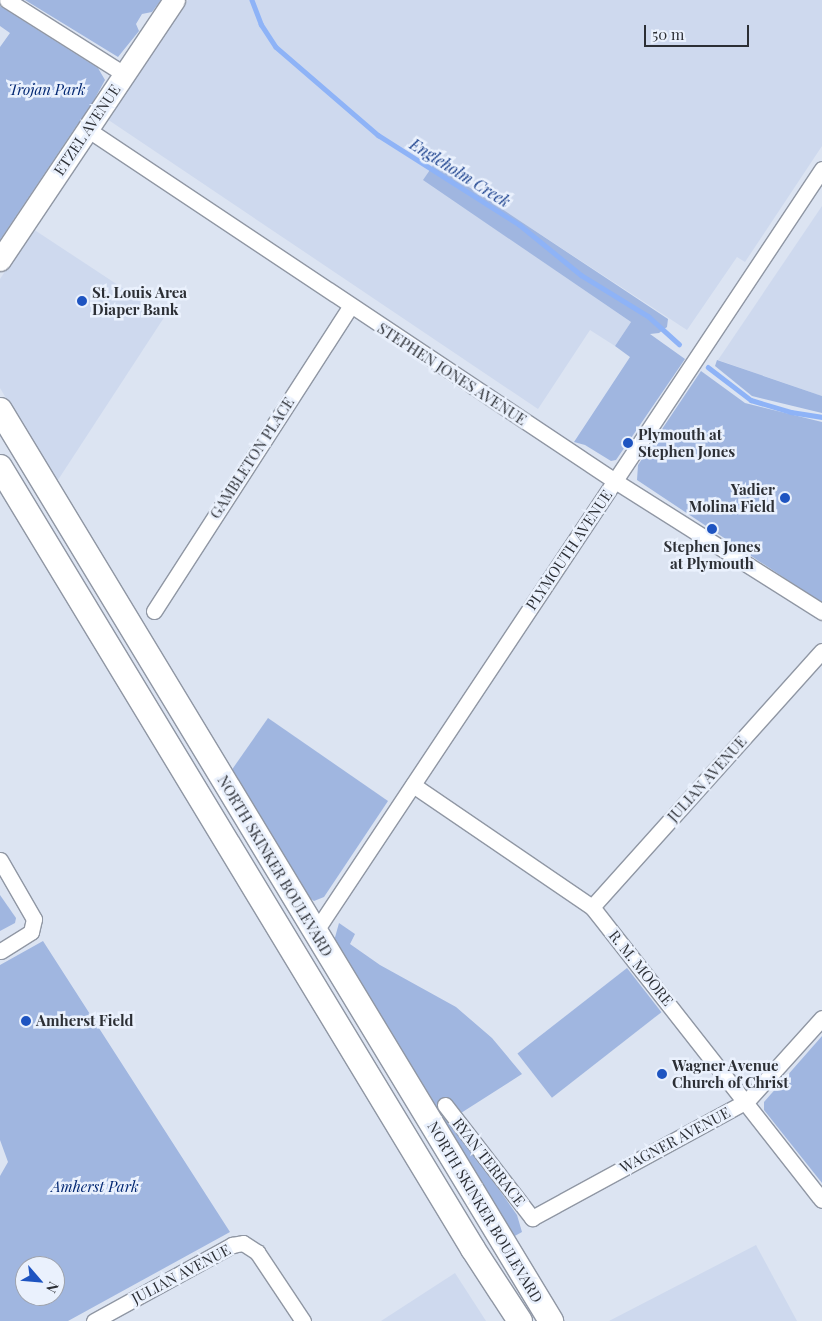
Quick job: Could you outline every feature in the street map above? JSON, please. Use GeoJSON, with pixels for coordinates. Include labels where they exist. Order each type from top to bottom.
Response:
{"type":"FeatureCollection","features":[{"type":"Feature","properties":{"kind":"main road","name":"NORTH SKINKER BOULEVARD"},"geometry":{"type":"LineString","coordinates":[[0,410],[551,1321]]}},
{"type":"Feature","properties":{"kind":"main road","name":"NORTH SKINKER BOULEVARD"},"geometry":{"type":"LineString","coordinates":[[0,467],[468,1240],[520,1321]]}},
{"type":"Feature","properties":{"kind":"street"},"geometry":{"type":"LineString","coordinates":[[7,0],[124,74]]}},
{"type":"Feature","properties":{"kind":"street","name":"ETZEL AVENUE"},"geometry":{"type":"LineString","coordinates":[[0,260],[174,0]]}},
{"type":"Feature","properties":{"kind":"street","name":"STEPHEN JONES AVENUE"},"geometry":{"type":"LineString","coordinates":[[87,129],[615,481],[822,612]]}},
{"type":"Feature","properties":{"kind":"street","name":"PLYMOUTH AVENUE"},"geometry":{"type":"LineString","coordinates":[[315,932],[822,169]]}},
{"type":"Feature","properties":{"kind":"street","name":"GAMBLETON PLACE"},"geometry":{"type":"LineString","coordinates":[[154,611],[350,306]]}},
{"type":"Feature","properties":{"kind":"street","name":"JULIAN AVENUE"},"geometry":{"type":"LineString","coordinates":[[592,907],[822,651]]}},
{"type":"Feature","properties":{"kind":"street","name":"R. M. MOORE"},"geometry":{"type":"LineString","coordinates":[[413,785],[592,907],[747,1102],[822,1200]]}},
{"type":"Feature","properties":{"kind":"street"},"geometry":{"type":"LineString","coordinates":[[0,860],[32,911],[34,926],[25,937],[0,951]]}},
{"type":"Feature","properties":{"kind":"street","name":"WAGNER AVENUE"},"geometry":{"type":"LineString","coordinates":[[532,1218],[747,1102],[822,1018]]}},
{"type":"Feature","properties":{"kind":"street","name":"RYAN TERRACE"},"geometry":{"type":"LineString","coordinates":[[445,1106],[532,1218]]}},
{"type":"Feature","properties":{"kind":"street","name":"JULIAN AVENUE"},"geometry":{"type":"LineString","coordinates":[[98,1320],[232,1245],[243,1243],[257,1252],[302,1321]]}},
{"type":"Feature","properties":{"kind":"shaded area"},"geometry":{"type":"Polygon","coordinates":[[[188,0],[822,0],[822,146],[745,262],[737,257],[687,330],[434,165],[424,180],[631,322],[615,346],[590,330],[538,409],[107,119],[188,0]]]}},
{"type":"Feature","properties":{"kind":"shaded area"},"geometry":{"type":"Polygon","coordinates":[[[822,206],[822,396],[718,360],[822,206]]]}},
{"type":"Feature","properties":{"kind":"shaded area"},"geometry":{"type":"Polygon","coordinates":[[[33,229],[165,316],[56,483],[0,388],[0,279],[33,229]]]}},
{"type":"Feature","properties":{"kind":"shaded area"},"geometry":{"type":"Polygon","coordinates":[[[756,1245],[797,1321],[609,1321],[756,1245]]]}},
{"type":"Feature","properties":{"kind":"shaded area"},"geometry":{"type":"Polygon","coordinates":[[[455,1273],[486,1321],[381,1321],[455,1273]]]}},
{"type":"Feature","properties":{"kind":"green space"},"geometry":{"type":"Polygon","coordinates":[[[25,0],[161,0],[152,12],[142,14],[136,24],[139,31],[118,57],[25,0]]]}},
{"type":"Feature","properties":{"kind":"green space","name":"Trojan Park"},"geometry":{"type":"Polygon","coordinates":[[[0,6],[98,68],[105,80],[82,122],[77,125],[0,240],[0,47],[10,33],[0,26],[0,6]]]}},
{"type":"Feature","properties":{"kind":"green space"},"geometry":{"type":"Polygon","coordinates":[[[434,164],[668,319],[667,327],[659,333],[650,334],[685,359],[616,460],[611,461],[585,445],[574,442],[630,357],[615,346],[631,322],[423,180],[434,164]]]}},
{"type":"Feature","properties":{"kind":"green space"},"geometry":{"type":"Polygon","coordinates":[[[717,360],[822,396],[822,413],[752,396],[715,366],[717,360]]]}},
{"type":"Feature","properties":{"kind":"green space"},"geometry":{"type":"Polygon","coordinates":[[[701,371],[745,403],[822,422],[822,603],[637,480],[638,465],[701,371]]]}},
{"type":"Feature","properties":{"kind":"green space"},"geometry":{"type":"Polygon","coordinates":[[[268,718],[388,801],[324,897],[314,901],[307,896],[231,771],[268,718]]]}},
{"type":"Feature","properties":{"kind":"green space"},"geometry":{"type":"Polygon","coordinates":[[[0,895],[16,918],[15,923],[0,931],[0,895]]]}},
{"type":"Feature","properties":{"kind":"green space"},"geometry":{"type":"Polygon","coordinates":[[[339,923],[355,934],[350,944],[380,965],[456,1007],[492,1038],[522,1074],[450,1120],[517,1215],[522,1232],[513,1237],[334,941],[339,923]]]}},
{"type":"Feature","properties":{"kind":"green space","name":"Amherst Park"},"geometry":{"type":"Polygon","coordinates":[[[43,941],[230,1232],[68,1321],[0,1321],[0,1176],[8,1162],[0,1140],[0,965],[43,941]]]}},
{"type":"Feature","properties":{"kind":"green space"},"geometry":{"type":"Polygon","coordinates":[[[627,968],[661,1012],[552,1098],[517,1054],[627,968]]]}},
{"type":"Feature","properties":{"kind":"green space"},"geometry":{"type":"Polygon","coordinates":[[[822,1036],[822,1183],[764,1110],[764,1102],[822,1036]]]}},
{"type":"Feature","properties":{"kind":"waterway","name":"Engleholm Creek"},"geometry":{"type":"LineString","coordinates":[[252,0],[261,24],[276,47],[378,135],[520,225],[581,275],[648,316],[679,344]]}},
{"type":"Feature","properties":{"kind":"waterway","name":"Engleholm Creek"},"geometry":{"type":"LineString","coordinates":[[708,367],[751,400],[791,412],[822,417]]}},
{"type":"Feature","properties":{"kind":"place","name":"St. Louis Area Diaper Bank"},"geometry":{"type":"Point","coordinates":[82,301]}},
{"type":"Feature","properties":{"kind":"place","name":"Plymouth at Stephen Jones"},"geometry":{"type":"Point","coordinates":[628,443]}},
{"type":"Feature","properties":{"kind":"place","name":"Yadier Molina Field"},"geometry":{"type":"Point","coordinates":[785,498]}},
{"type":"Feature","properties":{"kind":"place","name":"Stephen Jones at Plymouth"},"geometry":{"type":"Point","coordinates":[712,529]}},
{"type":"Feature","properties":{"kind":"place","name":"Amherst Field"},"geometry":{"type":"Point","coordinates":[26,1021]}},
{"type":"Feature","properties":{"kind":"place","name":"Wagner Avenue Church of Christ"},"geometry":{"type":"Point","coordinates":[662,1074]}}]}
